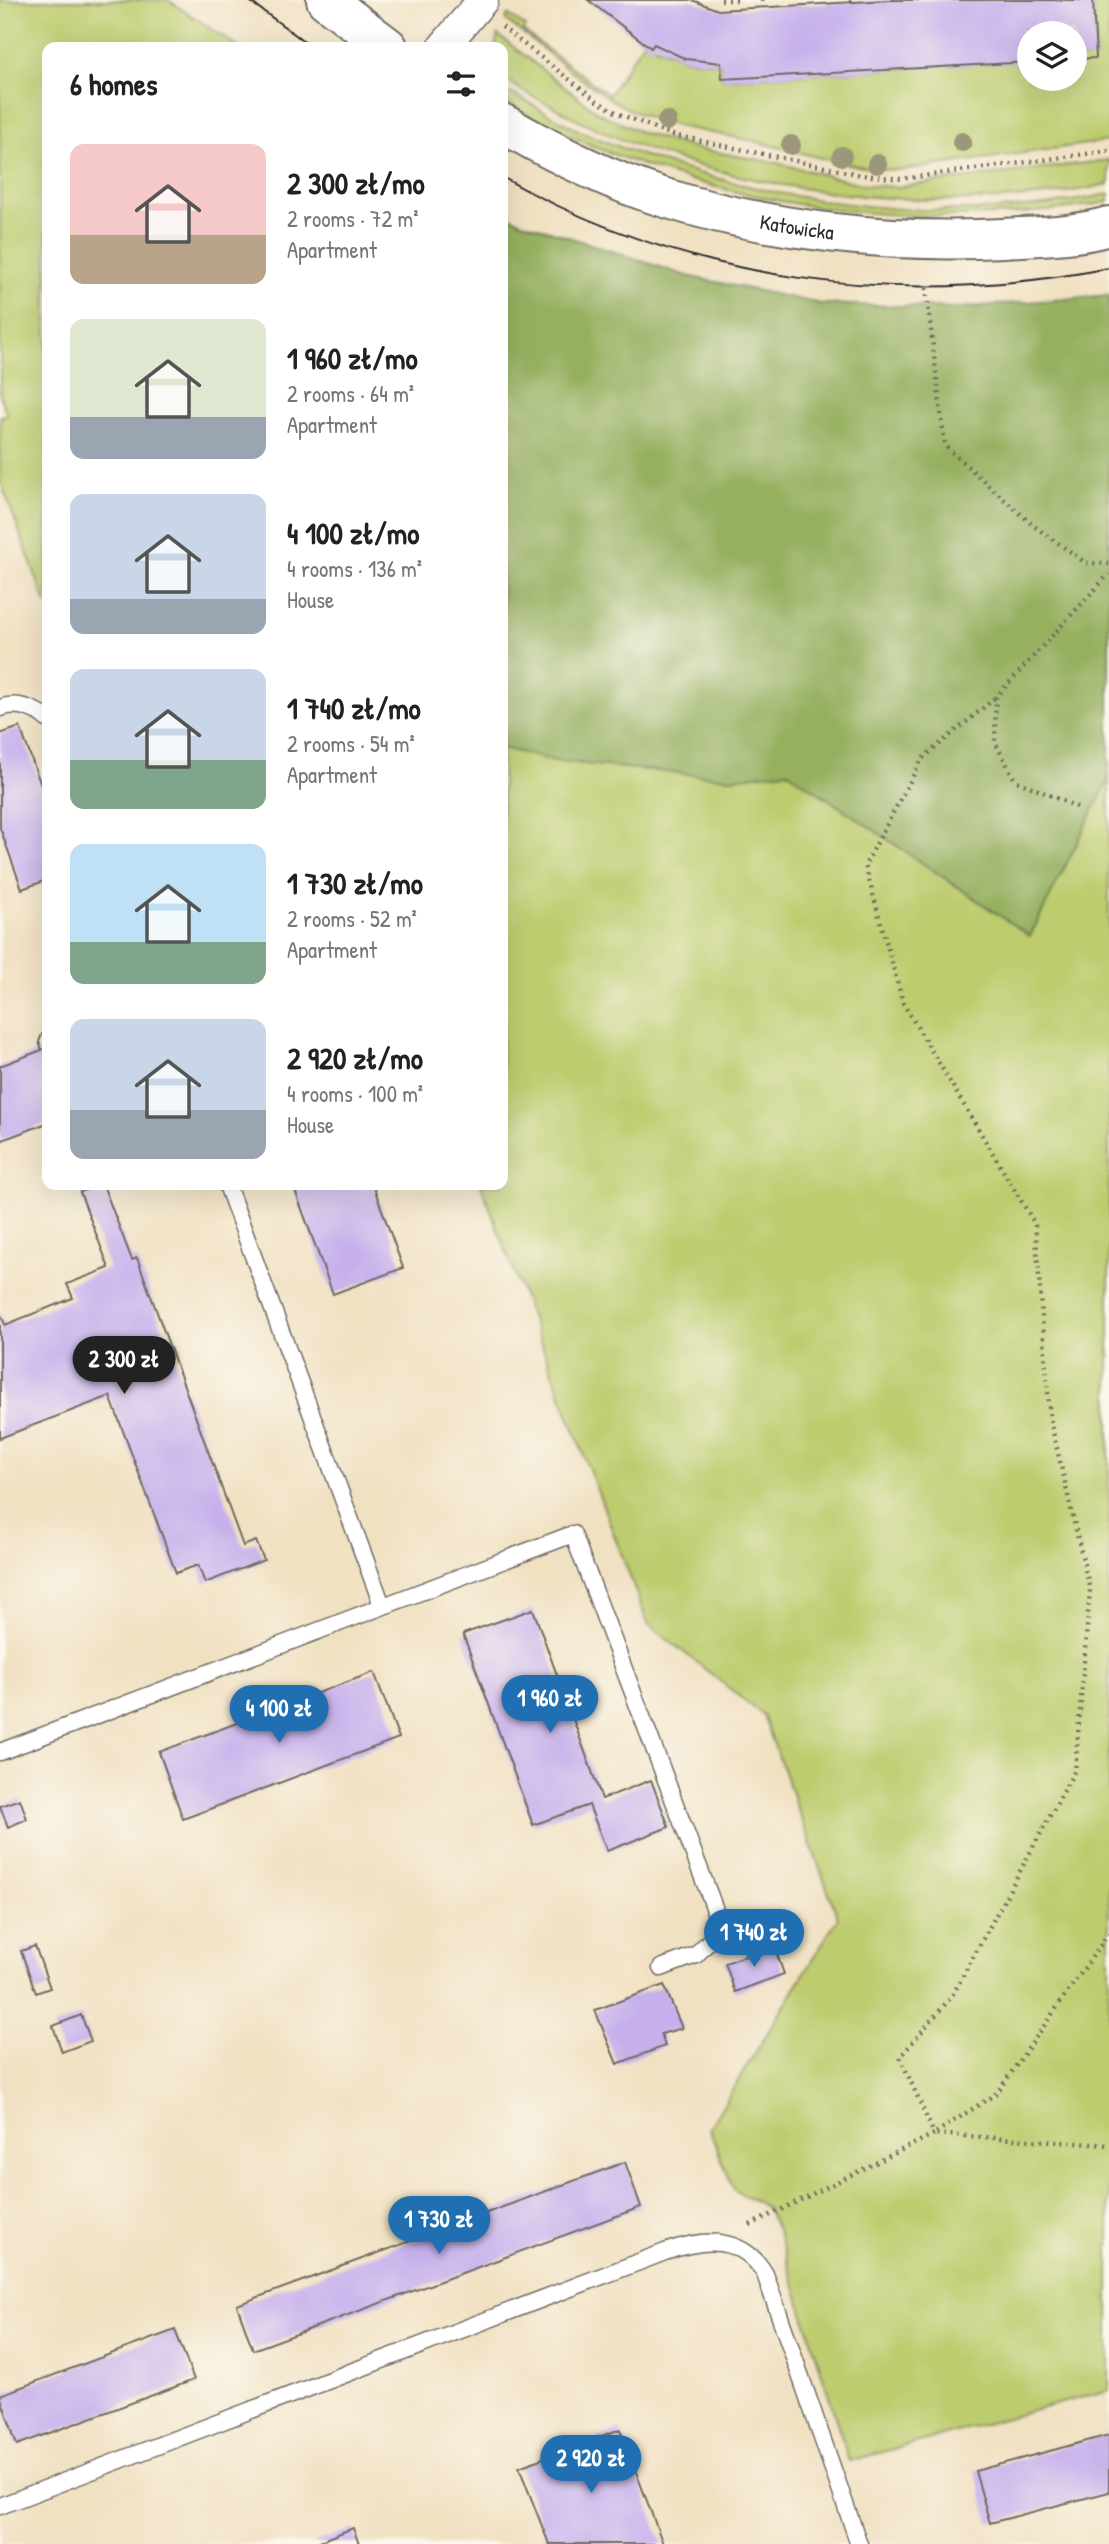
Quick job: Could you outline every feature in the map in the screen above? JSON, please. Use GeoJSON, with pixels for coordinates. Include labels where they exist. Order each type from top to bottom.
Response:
{"type":"FeatureCollection","features":[{"type":"Feature","properties":{"kind":"main road"},"geometry":{"type":"LineString","coordinates":[[326,0],[381,42]]}},
{"type":"Feature","properties":{"kind":"main road","name":"Katowicka"},"geometry":{"type":"LineString","coordinates":[[508,126],[540,145],[661,197],[760,222],[847,234],[960,240],[1084,233],[1109,226]]}},
{"type":"Feature","properties":{"kind":"street"},"geometry":{"type":"LineString","coordinates":[[447,42],[480,4]]}},
{"type":"Feature","properties":{"kind":"lane"},"geometry":{"type":"LineString","coordinates":[[0,708],[7,706],[36,709],[42,714]]}},
{"type":"Feature","properties":{"kind":"lane"},"geometry":{"type":"LineString","coordinates":[[229,1190],[383,1605]]}},
{"type":"Feature","properties":{"kind":"lane"},"geometry":{"type":"LineString","coordinates":[[0,1752],[573,1534],[714,1907],[718,1932],[696,1955],[661,1968]]}},
{"type":"Feature","properties":{"kind":"lane"},"geometry":{"type":"LineString","coordinates":[[0,2506],[665,2252],[700,2241],[718,2241],[748,2253],[765,2274],[859,2544]]}},
{"type":"Feature","properties":{"kind":"path"},"geometry":{"type":"LineString","coordinates":[[721,0],[741,0]]}},
{"type":"Feature","properties":{"kind":"path"},"geometry":{"type":"LineString","coordinates":[[762,0],[763,7]]}},
{"type":"Feature","properties":{"kind":"path"},"geometry":{"type":"LineString","coordinates":[[480,4],[607,107],[664,132],[695,140],[889,179],[1109,151]]}},
{"type":"Feature","properties":{"kind":"path"},"geometry":{"type":"LineString","coordinates":[[926,288],[945,446],[1034,526],[1086,563],[1109,564]]}},
{"type":"Feature","properties":{"kind":"path"},"geometry":{"type":"LineString","coordinates":[[934,2134],[900,2057],[952,1996],[1075,1770],[1090,1590],[1050,1419],[1035,1224],[903,1003],[865,865],[922,759],[996,697],[1109,574]]}},
{"type":"Feature","properties":{"kind":"path"},"geometry":{"type":"LineString","coordinates":[[996,697],[995,742],[1014,780],[1077,807]]}},
{"type":"Feature","properties":{"kind":"path"},"geometry":{"type":"LineString","coordinates":[[718,2241],[934,2134],[997,2093],[1109,1933]]}},
{"type":"Feature","properties":{"kind":"path"},"geometry":{"type":"LineString","coordinates":[[934,2134],[1109,2145]]}},
{"type":"Feature","properties":{"kind":"green space"},"geometry":{"type":"Polygon","coordinates":[[[0,0],[168,0],[231,42],[42,42],[42,593],[0,480],[0,417],[7,414],[0,396],[0,0]]]}},
{"type":"Feature","properties":{"kind":"green space"},"geometry":{"type":"Polygon","coordinates":[[[1093,0],[1109,0],[1109,141],[903,170],[885,170],[850,165],[651,119],[603,94],[505,20],[508,15],[526,27],[523,31],[609,95],[643,42],[686,59],[721,63],[722,79],[1017,62],[1017,91],[1087,91],[1087,58],[1096,57],[1093,0]]]}},
{"type":"Feature","properties":{"kind":"green space"},"geometry":{"type":"Polygon","coordinates":[[[498,35],[507,42],[496,42],[498,35]]]}},
{"type":"Feature","properties":{"kind":"green space"},"geometry":{"type":"Polygon","coordinates":[[[508,43],[597,112],[642,133],[698,149],[777,163],[865,185],[897,187],[1109,160],[1109,184],[1045,195],[975,200],[902,199],[828,192],[755,179],[684,162],[619,138],[513,85],[508,80],[508,43]]]}},
{"type":"Feature","properties":{"kind":"green space"},"geometry":{"type":"Polygon","coordinates":[[[508,93],[576,129],[649,157],[712,177],[844,203],[911,209],[978,210],[1044,205],[1109,194],[1109,202],[981,216],[917,216],[790,203],[666,173],[551,128],[508,101],[508,93]]]}},
{"type":"Feature","properties":{"kind":"green space"},"geometry":{"type":"Polygon","coordinates":[[[508,215],[687,276],[821,304],[960,308],[1109,295],[1109,779],[1030,936],[787,771],[730,778],[555,761],[508,749],[508,215]]]}},
{"type":"Feature","properties":{"kind":"green space"},"geometry":{"type":"Polygon","coordinates":[[[508,749],[555,761],[730,778],[787,771],[1030,936],[1109,779],[1109,2390],[849,2461],[778,2232],[767,2208],[734,2190],[709,2128],[838,1918],[763,1715],[648,1624],[483,1190],[508,1190],[508,749]]]}},
{"type":"Feature","properties":{"kind":"building"},"geometry":{"type":"Polygon","coordinates":[[[588,0],[692,0],[718,10],[888,0],[1093,0],[1096,58],[1087,58],[1087,21],[1017,21],[1017,63],[722,79],[721,63],[686,59],[654,44],[651,48],[588,0]]]}},
{"type":"Feature","properties":{"kind":"building"},"geometry":{"type":"Polygon","coordinates":[[[20,727],[42,788],[42,882],[22,889],[0,828],[0,734],[20,727]]]}},
{"type":"Feature","properties":{"kind":"building"},"geometry":{"type":"Polygon","coordinates":[[[42,1050],[42,1125],[0,1141],[0,1066],[42,1050]]]}},
{"type":"Feature","properties":{"kind":"building"},"geometry":{"type":"Polygon","coordinates":[[[105,1190],[132,1260],[137,1258],[243,1546],[256,1541],[264,1560],[205,1583],[198,1565],[176,1573],[110,1396],[0,1438],[0,1312],[5,1325],[73,1298],[67,1284],[109,1268],[80,1192],[105,1190]]]}},
{"type":"Feature","properties":{"kind":"building"},"geometry":{"type":"Polygon","coordinates":[[[295,1190],[375,1190],[403,1268],[333,1294],[295,1190]]]}},
{"type":"Feature","properties":{"kind":"building"},"geometry":{"type":"Polygon","coordinates":[[[533,1609],[602,1799],[651,1780],[669,1827],[607,1851],[589,1805],[533,1825],[463,1634],[533,1609]]]}},
{"type":"Feature","properties":{"kind":"building"},"geometry":{"type":"Polygon","coordinates":[[[374,1672],[399,1738],[183,1819],[159,1752],[374,1672]]]}},
{"type":"Feature","properties":{"kind":"building"},"geometry":{"type":"Polygon","coordinates":[[[20,1799],[27,1819],[8,1827],[0,1806],[20,1799]]]}},
{"type":"Feature","properties":{"kind":"building"},"geometry":{"type":"Polygon","coordinates":[[[35,1946],[50,1988],[36,1993],[21,1951],[35,1946]]]}},
{"type":"Feature","properties":{"kind":"building"},"geometry":{"type":"Polygon","coordinates":[[[774,1946],[784,1974],[735,1992],[725,1963],[774,1946]]]}},
{"type":"Feature","properties":{"kind":"building"},"geometry":{"type":"Polygon","coordinates":[[[664,1985],[682,2028],[661,2034],[665,2046],[617,2064],[595,2010],[664,1985]]]}},
{"type":"Feature","properties":{"kind":"building"},"geometry":{"type":"Polygon","coordinates":[[[81,2015],[91,2041],[62,2052],[53,2026],[81,2015]]]}},
{"type":"Feature","properties":{"kind":"building"},"geometry":{"type":"Polygon","coordinates":[[[625,2162],[641,2207],[253,2350],[237,2305],[625,2162]]]}},
{"type":"Feature","properties":{"kind":"building"},"geometry":{"type":"Polygon","coordinates":[[[175,2330],[194,2380],[17,2445],[0,2395],[175,2330]]]}},
{"type":"Feature","properties":{"kind":"building"},"geometry":{"type":"Polygon","coordinates":[[[620,2429],[663,2544],[549,2544],[519,2467],[620,2429]]]}},
{"type":"Feature","properties":{"kind":"building"},"geometry":{"type":"Polygon","coordinates":[[[1109,2435],[1109,2492],[990,2523],[975,2471],[1109,2435]]]}},
{"type":"Feature","properties":{"kind":"building"},"geometry":{"type":"Polygon","coordinates":[[[353,2528],[359,2544],[312,2544],[353,2528]]]}},
{"type":"Feature","properties":{"kind":"tram line"},"geometry":{"type":"LineString","coordinates":[[248,0],[305,42]]}},
{"type":"Feature","properties":{"kind":"tram line"},"geometry":{"type":"LineString","coordinates":[[508,180],[573,213],[647,242],[721,263],[797,278],[874,285],[952,286],[1030,280],[1109,268]]}}]}
